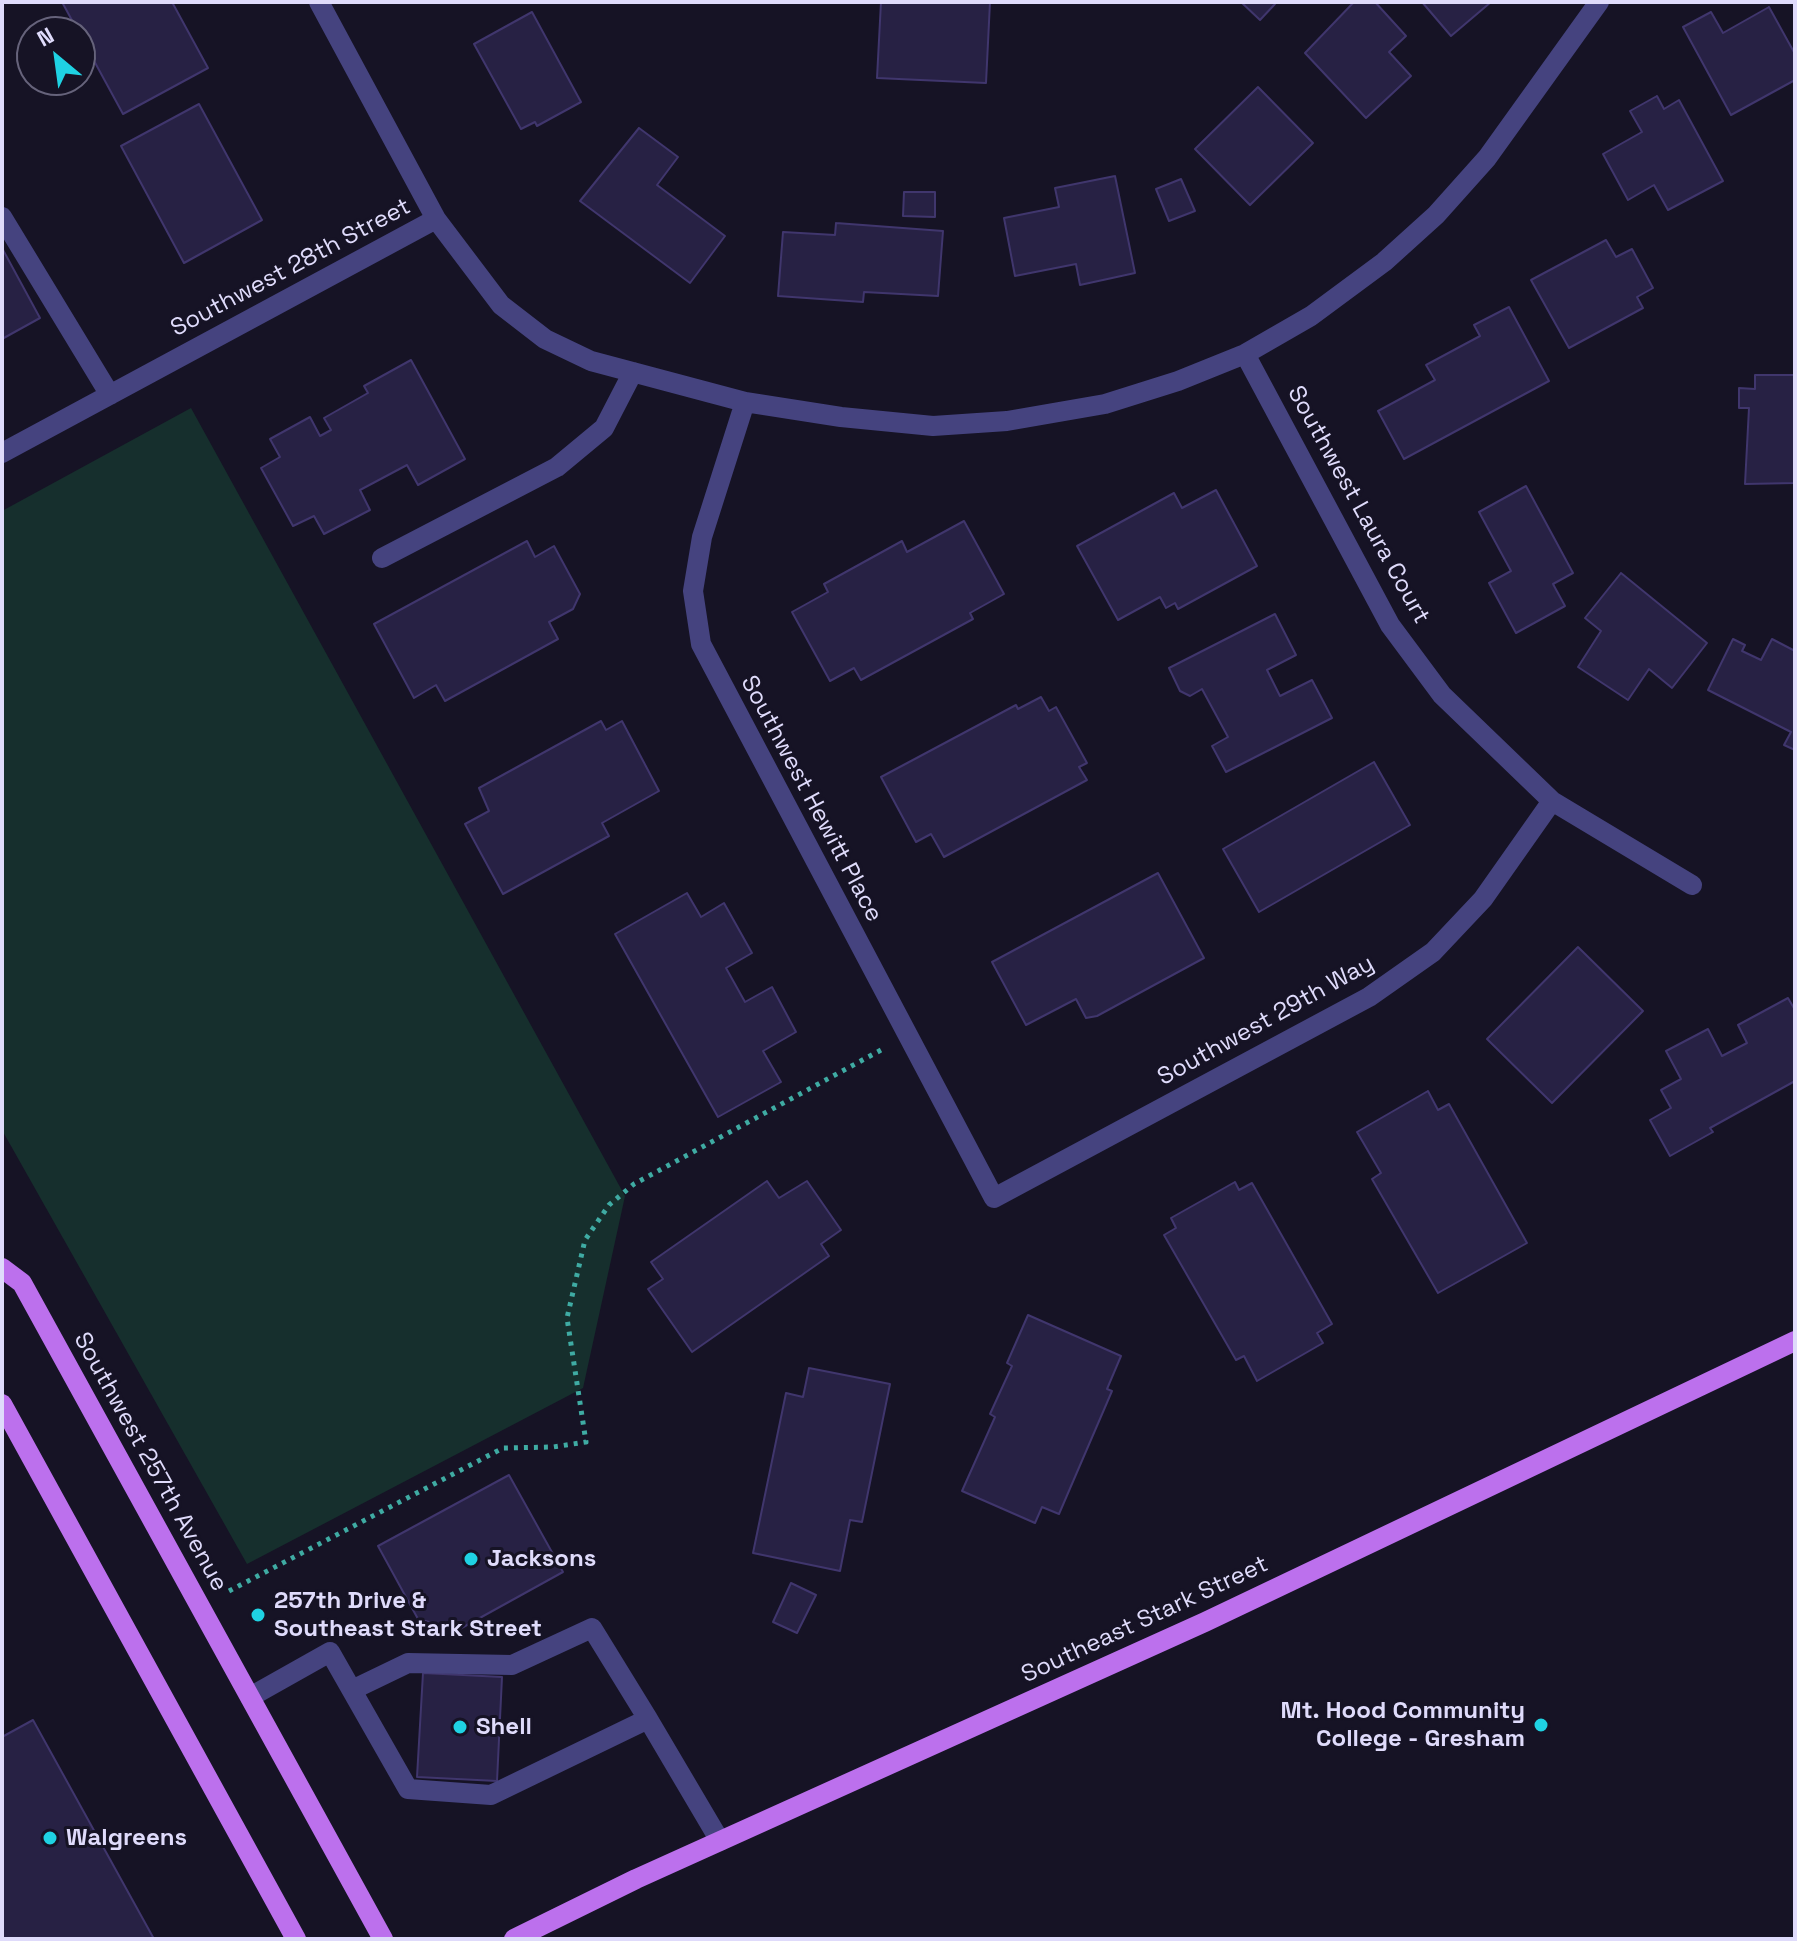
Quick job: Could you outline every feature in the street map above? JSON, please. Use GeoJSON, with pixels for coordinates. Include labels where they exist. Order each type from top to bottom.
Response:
{"type":"FeatureCollection","features":[{"type":"Feature","properties":{"kind":"main road","name":"Southwest 257th Avenue"},"geometry":{"type":"LineString","coordinates":[[2,1268],[22,1283],[383,1939]]}},
{"type":"Feature","properties":{"kind":"main road","name":"Southeast Stark Street"},"geometry":{"type":"LineString","coordinates":[[514,1939],[720,1841],[1205,1622],[1795,1341]]}},
{"type":"Feature","properties":{"kind":"main road"},"geometry":{"type":"LineString","coordinates":[[2,1404],[296,1939]]}},
{"type":"Feature","properties":{"kind":"street"},"geometry":{"type":"LineString","coordinates":[[319,2],[436,219]]}},
{"type":"Feature","properties":{"kind":"street","name":"Southwest 28th Street"},"geometry":{"type":"LineString","coordinates":[[2,453],[436,219],[501,305],[545,339],[591,361],[745,402],[841,417],[933,426],[1007,421],[1105,404],[1178,381],[1245,354],[1311,316],[1384,262],[1436,215],[1487,158],[1599,2]]}},
{"type":"Feature","properties":{"kind":"street"},"geometry":{"type":"LineString","coordinates":[[2,217],[110,395]]}},
{"type":"Feature","properties":{"kind":"street","name":"Southwest Laura Court"},"geometry":{"type":"LineString","coordinates":[[1245,354],[1390,625],[1442,695],[1552,801],[1692,885]]}},
{"type":"Feature","properties":{"kind":"street"},"geometry":{"type":"LineString","coordinates":[[382,558],[557,467],[604,428],[633,372]]}},
{"type":"Feature","properties":{"kind":"street","name":"Southwest Hewitt Place"},"geometry":{"type":"LineString","coordinates":[[745,402],[700,551],[693,591],[701,644],[994,1198]]}},
{"type":"Feature","properties":{"kind":"street","name":"Southwest 29th Way"},"geometry":{"type":"LineString","coordinates":[[994,1198],[1369,997],[1433,952],[1483,899],[1552,801]]}},
{"type":"Feature","properties":{"kind":"street"},"geometry":{"type":"LineString","coordinates":[[352,1690],[408,1663],[512,1665],[592,1628],[720,1841]]}},
{"type":"Feature","properties":{"kind":"street"},"geometry":{"type":"LineString","coordinates":[[250,1697],[330,1652],[408,1789],[491,1795],[648,1719]]}},
{"type":"Feature","properties":{"kind":"path"},"geometry":{"type":"LineString","coordinates":[[199,1606],[503,1448],[586,1442],[567,1318],[585,1240],[609,1205],[634,1184],[907,1035]]}},
{"type":"Feature","properties":{"kind":"green space"},"geometry":{"type":"Polygon","coordinates":[[[191,408],[625,1196],[583,1388],[247,1564],[2,1130],[2,511],[191,408]]]}},
{"type":"Feature","properties":{"kind":"building"},"geometry":{"type":"Polygon","coordinates":[[[62,2],[172,2],[208,68],[123,114],[96,64],[96,16],[70,16],[62,2]]]}},
{"type":"Feature","properties":{"kind":"building"},"geometry":{"type":"Polygon","coordinates":[[[881,2],[990,2],[986,83],[877,78],[881,2]]]}},
{"type":"Feature","properties":{"kind":"building"},"geometry":{"type":"Polygon","coordinates":[[[1241,2],[1273,2],[1275,4],[1260,20],[1241,2]]]}},
{"type":"Feature","properties":{"kind":"building"},"geometry":{"type":"Polygon","coordinates":[[[1354,2],[1375,2],[1406,36],[1389,52],[1411,76],[1366,118],[1305,53],[1354,2]]]}},
{"type":"Feature","properties":{"kind":"building"},"geometry":{"type":"Polygon","coordinates":[[[1422,2],[1491,2],[1451,36],[1422,2]]]}},
{"type":"Feature","properties":{"kind":"building"},"geometry":{"type":"Polygon","coordinates":[[[1769,7],[1795,54],[1795,80],[1731,115],[1683,27],[1711,12],[1723,33],[1769,7]]]}},
{"type":"Feature","properties":{"kind":"building"},"geometry":{"type":"Polygon","coordinates":[[[532,12],[581,102],[537,126],[535,122],[521,129],[474,44],[532,12]]]}},
{"type":"Feature","properties":{"kind":"building"},"geometry":{"type":"Polygon","coordinates":[[[1258,87],[1313,143],[1250,205],[1195,149],[1258,87]]]}},
{"type":"Feature","properties":{"kind":"building"},"geometry":{"type":"Polygon","coordinates":[[[1657,96],[1664,109],[1679,100],[1723,181],[1668,210],[1654,185],[1628,200],[1603,154],[1642,132],[1630,111],[1657,96]]]}},
{"type":"Feature","properties":{"kind":"building"},"geometry":{"type":"Polygon","coordinates":[[[199,104],[262,220],[184,263],[121,146],[199,104]]]}},
{"type":"Feature","properties":{"kind":"building"},"geometry":{"type":"Polygon","coordinates":[[[639,128],[678,157],[657,185],[725,236],[690,283],[580,201],[639,128]]]}},
{"type":"Feature","properties":{"kind":"building"},"geometry":{"type":"Polygon","coordinates":[[[1115,176],[1135,273],[1080,285],[1076,264],[1015,276],[1004,218],[1059,207],[1055,188],[1115,176]]]}},
{"type":"Feature","properties":{"kind":"building"},"geometry":{"type":"Polygon","coordinates":[[[1181,179],[1195,211],[1169,221],[1156,189],[1181,179]]]}},
{"type":"Feature","properties":{"kind":"building"},"geometry":{"type":"Polygon","coordinates":[[[904,192],[935,192],[935,217],[903,216],[904,192]]]}},
{"type":"Feature","properties":{"kind":"building"},"geometry":{"type":"Polygon","coordinates":[[[836,223],[943,231],[938,296],[864,292],[863,302],[778,296],[783,232],[835,235],[836,223]]]}},
{"type":"Feature","properties":{"kind":"building"},"geometry":{"type":"Polygon","coordinates":[[[1606,240],[1616,257],[1632,249],[1653,288],[1637,297],[1643,308],[1569,348],[1531,280],[1606,240]]]}},
{"type":"Feature","properties":{"kind":"building"},"geometry":{"type":"Polygon","coordinates":[[[2,248],[40,318],[2,339],[2,248]]]}},
{"type":"Feature","properties":{"kind":"building"},"geometry":{"type":"Polygon","coordinates":[[[1509,307],[1549,381],[1404,459],[1378,411],[1435,380],[1426,365],[1480,336],[1474,325],[1509,307]]]}},
{"type":"Feature","properties":{"kind":"building"},"geometry":{"type":"Polygon","coordinates":[[[411,360],[465,459],[418,485],[407,465],[360,490],[370,510],[324,534],[314,516],[293,526],[261,468],[280,457],[270,439],[310,417],[320,436],[331,430],[324,418],[368,393],[364,386],[411,360]]]}},
{"type":"Feature","properties":{"kind":"building"},"geometry":{"type":"Polygon","coordinates":[[[1755,375],[1795,375],[1795,483],[1745,484],[1749,408],[1739,408],[1739,388],[1755,389],[1755,375]]]}},
{"type":"Feature","properties":{"kind":"building"},"geometry":{"type":"Polygon","coordinates":[[[1526,486],[1573,573],[1553,584],[1565,606],[1516,633],[1489,583],[1511,571],[1479,512],[1526,486]]]}},
{"type":"Feature","properties":{"kind":"building"},"geometry":{"type":"Polygon","coordinates":[[[1216,490],[1257,566],[1178,609],[1175,603],[1166,608],[1160,597],[1118,620],[1077,546],[1174,493],[1182,508],[1216,490]]]}},
{"type":"Feature","properties":{"kind":"building"},"geometry":{"type":"Polygon","coordinates":[[[964,521],[1004,594],[970,613],[973,619],[861,680],[854,668],[830,681],[792,612],[828,592],[824,584],[902,541],[907,552],[964,521]]]}},
{"type":"Feature","properties":{"kind":"building"},"geometry":{"type":"Polygon","coordinates":[[[527,541],[535,557],[554,546],[580,594],[573,609],[549,622],[558,639],[445,701],[436,685],[414,698],[374,624],[527,541]]]}},
{"type":"Feature","properties":{"kind":"building"},"geometry":{"type":"Polygon","coordinates":[[[1621,573],[1707,643],[1672,688],[1649,669],[1628,700],[1578,667],[1601,631],[1585,618],[1621,573]]]}},
{"type":"Feature","properties":{"kind":"building"},"geometry":{"type":"Polygon","coordinates":[[[1275,614],[1296,655],[1267,670],[1280,696],[1312,680],[1332,718],[1226,772],[1212,746],[1228,737],[1202,689],[1190,696],[1180,691],[1169,668],[1275,614]]]}},
{"type":"Feature","properties":{"kind":"building"},"geometry":{"type":"Polygon","coordinates":[[[1733,639],[1745,645],[1742,651],[1761,660],[1772,639],[1795,651],[1795,750],[1784,745],[1791,732],[1708,690],[1733,639]]]}},
{"type":"Feature","properties":{"kind":"building"},"geometry":{"type":"Polygon","coordinates":[[[1041,697],[1049,711],[1056,707],[1087,763],[1079,767],[1087,780],[944,857],[931,834],[916,842],[881,777],[1016,705],[1018,709],[1041,697]]]}},
{"type":"Feature","properties":{"kind":"building"},"geometry":{"type":"Polygon","coordinates":[[[601,721],[606,730],[622,721],[659,791],[602,823],[609,836],[503,894],[465,824],[489,811],[479,788],[601,721]]]}},
{"type":"Feature","properties":{"kind":"building"},"geometry":{"type":"Polygon","coordinates":[[[1374,762],[1410,825],[1259,912],[1223,849],[1374,762]]]}},
{"type":"Feature","properties":{"kind":"building"},"geometry":{"type":"Polygon","coordinates":[[[1158,873],[1204,958],[1097,1016],[1086,1018],[1076,999],[1026,1025],[992,962],[1158,873]]]}},
{"type":"Feature","properties":{"kind":"building"},"geometry":{"type":"Polygon","coordinates":[[[687,893],[701,917],[724,903],[752,953],[726,968],[745,1002],[772,987],[796,1032],[763,1051],[781,1082],[718,1117],[615,934],[687,893]]]}},
{"type":"Feature","properties":{"kind":"building"},"geometry":{"type":"Polygon","coordinates":[[[1578,947],[1643,1011],[1552,1103],[1487,1039],[1578,947]]]}},
{"type":"Feature","properties":{"kind":"building"},"geometry":{"type":"Polygon","coordinates":[[[1788,998],[1795,1010],[1795,1081],[1710,1128],[1713,1132],[1670,1156],[1650,1120],[1671,1108],[1661,1090],[1681,1079],[1666,1051],[1708,1029],[1722,1056],[1747,1043],[1738,1025],[1788,998]]]}},
{"type":"Feature","properties":{"kind":"building"},"geometry":{"type":"Polygon","coordinates":[[[1428,1091],[1438,1110],[1449,1104],[1527,1243],[1438,1293],[1372,1179],[1381,1173],[1357,1132],[1428,1091]]]}},
{"type":"Feature","properties":{"kind":"building"},"geometry":{"type":"Polygon","coordinates":[[[767,1181],[779,1198],[807,1181],[841,1230],[821,1244],[829,1256],[692,1352],[648,1289],[663,1279],[651,1262],[767,1181]]]}},
{"type":"Feature","properties":{"kind":"building"},"geometry":{"type":"Polygon","coordinates":[[[1235,1182],[1239,1190],[1252,1183],[1332,1324],[1317,1333],[1323,1343],[1257,1381],[1244,1356],[1236,1360],[1164,1235],[1176,1228],[1171,1218],[1235,1182]]]}},
{"type":"Feature","properties":{"kind":"building"},"geometry":{"type":"Polygon","coordinates":[[[1028,1315],[1121,1356],[1107,1389],[1112,1391],[1059,1514],[1042,1507],[1035,1523],[962,1491],[995,1417],[990,1414],[1012,1366],[1007,1363],[1028,1315]]]}},
{"type":"Feature","properties":{"kind":"building"},"geometry":{"type":"Polygon","coordinates":[[[809,1368],[890,1384],[862,1522],[850,1520],[840,1571],[753,1553],[786,1393],[803,1397],[809,1368]]]}},
{"type":"Feature","properties":{"kind":"building","name":"Jacksons"},"geometry":{"type":"Polygon","coordinates":[[[509,1475],[563,1572],[458,1630],[418,1619],[378,1546],[509,1475]]]}},
{"type":"Feature","properties":{"kind":"building"},"geometry":{"type":"Polygon","coordinates":[[[791,1583],[816,1595],[797,1633],[773,1622],[791,1583]]]}},
{"type":"Feature","properties":{"kind":"building","name":"Shell"},"geometry":{"type":"Polygon","coordinates":[[[423,1673],[502,1677],[497,1781],[417,1777],[423,1673]]]}},
{"type":"Feature","properties":{"kind":"building","name":"Walgreens"},"geometry":{"type":"Polygon","coordinates":[[[33,1720],[154,1939],[2,1939],[2,1737],[33,1720]]]}},
{"type":"Feature","properties":{"kind":"place","name":"Jacksons"},"geometry":{"type":"Point","coordinates":[471,1559]}},
{"type":"Feature","properties":{"kind":"place","name":"257th Drive & Southeast Stark Street"},"geometry":{"type":"Point","coordinates":[258,1615]}},
{"type":"Feature","properties":{"kind":"place","name":"Mt. Hood Community College - Gresham"},"geometry":{"type":"Point","coordinates":[1541,1725]}},
{"type":"Feature","properties":{"kind":"place","name":"Shell"},"geometry":{"type":"Point","coordinates":[460,1727]}},
{"type":"Feature","properties":{"kind":"place","name":"Walgreens"},"geometry":{"type":"Point","coordinates":[50,1838]}}]}
